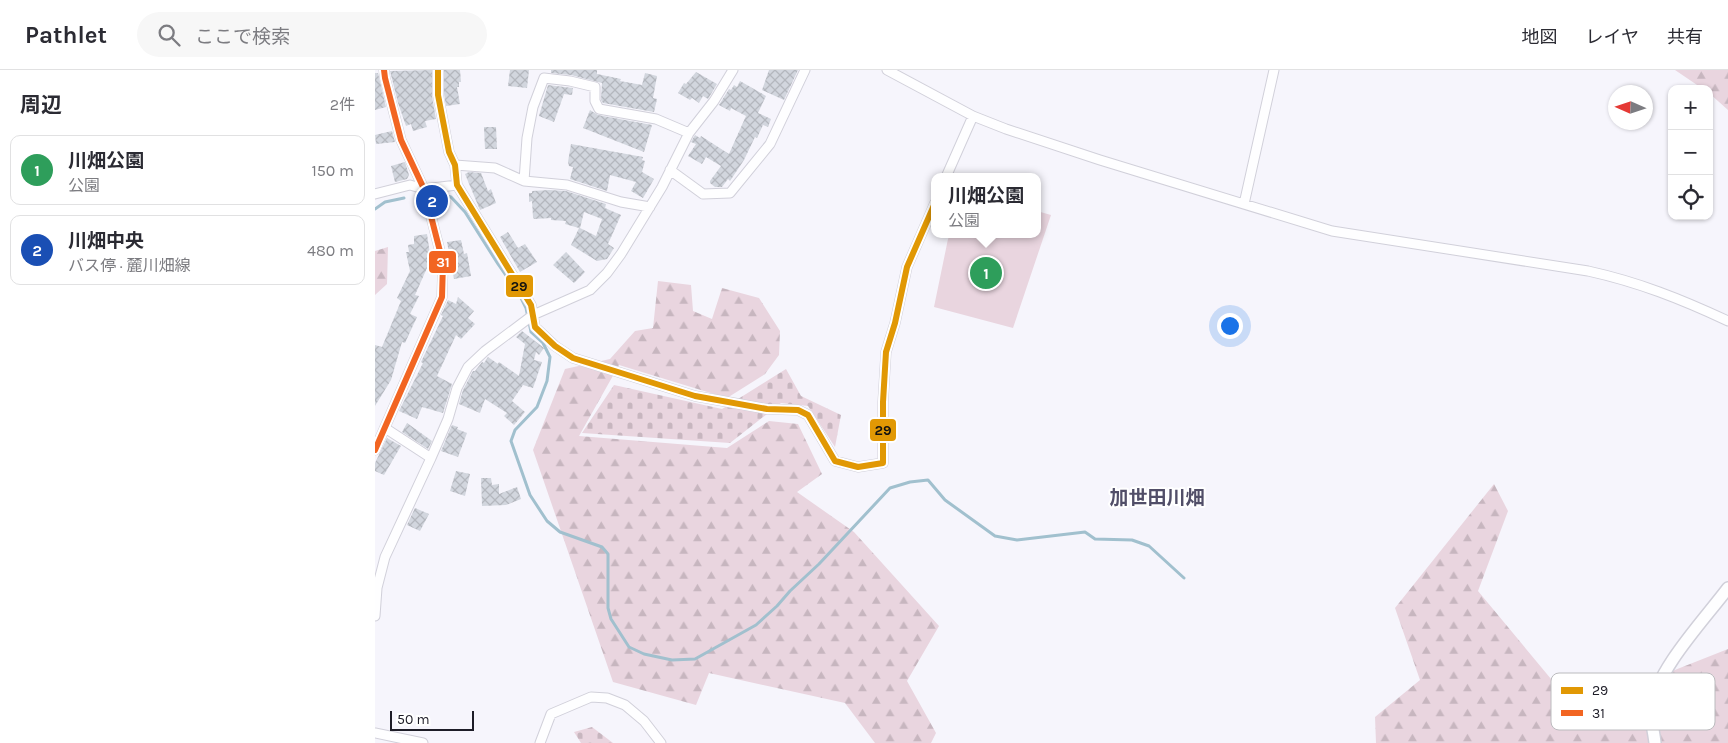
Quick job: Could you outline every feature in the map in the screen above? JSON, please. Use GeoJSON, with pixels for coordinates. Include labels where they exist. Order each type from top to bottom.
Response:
{"type":"FeatureCollection","features":[{"type":"Feature","properties":{"kind":"street"},"geometry":{"type":"LineString","coordinates":[[375,450],[442,296],[443,263],[424,189],[401,140],[384,70]]}},
{"type":"Feature","properties":{"kind":"street"},"geometry":{"type":"LineString","coordinates":[[438,70],[438,95],[449,152],[455,164],[457,185],[531,305],[535,326],[555,346],[573,358],[695,396],[767,409],[798,410],[808,415],[835,461],[858,467],[883,463],[883,402],[886,352],[895,323],[907,267],[931,212]]}},
{"type":"Feature","properties":{"kind":"street"},"geometry":{"type":"LineString","coordinates":[[375,616],[377,588],[385,557],[431,458],[448,419],[457,388],[468,367],[485,351],[533,315],[590,290],[607,273],[650,207],[689,133],[714,101],[733,70]]}},
{"type":"Feature","properties":{"kind":"street"},"geometry":{"type":"LineString","coordinates":[[670,170],[703,194],[730,193],[770,144],[805,70]]}},
{"type":"Feature","properties":{"kind":"street"},"geometry":{"type":"LineString","coordinates":[[887,70],[973,116],[1041,142],[1331,231],[1614,276],[1681,299],[1728,322]]}},
{"type":"Feature","properties":{"kind":"street"},"geometry":{"type":"LineString","coordinates":[[1245,204],[1274,70]]}},
{"type":"Feature","properties":{"kind":"street"},"geometry":{"type":"LineString","coordinates":[[524,181],[528,130],[533,107],[545,78],[570,80],[595,87],[595,101],[599,109],[656,119],[689,133]]}},
{"type":"Feature","properties":{"kind":"street"},"geometry":{"type":"LineString","coordinates":[[948,173],[973,116]]}},
{"type":"Feature","properties":{"kind":"street"},"geometry":{"type":"LineString","coordinates":[[455,164],[495,168],[524,181],[567,184],[621,202],[650,207]]}},
{"type":"Feature","properties":{"kind":"street"},"geometry":{"type":"LineString","coordinates":[[375,194],[410,185],[424,189],[457,185]]}},
{"type":"Feature","properties":{"kind":"street"},"geometry":{"type":"LineString","coordinates":[[385,428],[431,458]]}},
{"type":"Feature","properties":{"kind":"street"},"geometry":{"type":"LineString","coordinates":[[1665,673],[1671,662],[1728,588]]}},
{"type":"Feature","properties":{"kind":"street"},"geometry":{"type":"LineString","coordinates":[[541,743],[551,714],[591,697],[607,698],[625,705],[645,721],[661,743]]}},
{"type":"Feature","properties":{"kind":"street"},"geometry":{"type":"LineString","coordinates":[[1653,730],[1655,743]]}},
{"type":"Feature","properties":{"kind":"street"},"geometry":{"type":"LineString","coordinates":[[375,733],[423,743]]}},
{"type":"Feature","properties":{"kind":"green space"},"geometry":{"type":"Polygon","coordinates":[[[1675,70],[1728,70],[1728,110],[1713,97],[1713,85],[1697,85],[1675,70]]]}},
{"type":"Feature","properties":{"kind":"green space"},"geometry":{"type":"Polygon","coordinates":[[[1041,212],[1051,215],[1013,328],[934,307],[948,239],[1041,238],[1041,212]]]}},
{"type":"Feature","properties":{"kind":"green space"},"geometry":{"type":"Polygon","coordinates":[[[388,247],[387,284],[375,295],[375,251],[388,247]]]}},
{"type":"Feature","properties":{"kind":"green space"},"geometry":{"type":"Polygon","coordinates":[[[658,281],[691,285],[693,311],[712,319],[722,288],[759,298],[780,331],[779,355],[765,374],[727,398],[619,365],[579,436],[727,448],[769,421],[798,424],[822,474],[797,492],[854,532],[939,626],[907,681],[936,733],[931,743],[875,743],[845,703],[709,673],[696,705],[613,682],[533,450],[565,369],[610,359],[635,331],[653,328],[658,281]]]}},
{"type":"Feature","properties":{"kind":"green space"},"geometry":{"type":"Polygon","coordinates":[[[786,369],[801,396],[841,415],[835,447],[808,406],[781,403],[730,443],[582,433],[614,385],[722,409],[786,369]]]}},
{"type":"Feature","properties":{"kind":"green space"},"geometry":{"type":"Polygon","coordinates":[[[1494,484],[1508,511],[1478,591],[1551,679],[1551,730],[1715,730],[1715,673],[1667,673],[1728,649],[1728,743],[1376,743],[1375,717],[1420,680],[1395,608],[1494,484]]]}},
{"type":"Feature","properties":{"kind":"green space"},"geometry":{"type":"Polygon","coordinates":[[[592,727],[613,743],[581,743],[574,732],[592,727]]]}},
{"type":"Feature","properties":{"kind":"building"},"geometry":{"type":"Polygon","coordinates":[[[432,70],[432,96],[436,119],[425,121],[427,127],[413,131],[411,124],[406,126],[390,71],[432,70]]]}},
{"type":"Feature","properties":{"kind":"building"},"geometry":{"type":"Polygon","coordinates":[[[444,70],[460,70],[461,82],[459,82],[459,87],[457,87],[460,104],[446,106],[444,70]]]}},
{"type":"Feature","properties":{"kind":"building"},"geometry":{"type":"Polygon","coordinates":[[[510,70],[529,70],[527,88],[508,86],[510,70]]]}},
{"type":"Feature","properties":{"kind":"building"},"geometry":{"type":"Polygon","coordinates":[[[551,70],[597,70],[597,74],[642,85],[645,73],[657,76],[653,98],[657,99],[654,112],[603,103],[601,100],[602,83],[571,75],[551,73],[551,70]]]}},
{"type":"Feature","properties":{"kind":"building"},"geometry":{"type":"Polygon","coordinates":[[[769,70],[798,70],[784,100],[762,90],[769,70]]]}},
{"type":"Feature","properties":{"kind":"building"},"geometry":{"type":"Polygon","coordinates":[[[696,72],[717,84],[708,99],[703,96],[699,103],[692,98],[690,100],[678,93],[684,83],[686,84],[696,72]]]}},
{"type":"Feature","properties":{"kind":"building"},"geometry":{"type":"Polygon","coordinates":[[[375,73],[378,73],[386,107],[375,110],[375,73]]]}},
{"type":"Feature","properties":{"kind":"building"},"geometry":{"type":"Polygon","coordinates":[[[740,81],[766,96],[758,113],[771,119],[768,127],[763,125],[757,138],[755,137],[744,160],[730,181],[728,179],[722,187],[715,187],[710,181],[721,166],[706,157],[702,164],[688,156],[696,144],[691,142],[695,135],[700,138],[701,136],[729,154],[746,116],[731,108],[730,111],[719,105],[729,89],[731,90],[734,85],[737,87],[740,81]]]}},
{"type":"Feature","properties":{"kind":"building"},"geometry":{"type":"Polygon","coordinates":[[[548,85],[573,88],[572,95],[564,94],[554,122],[539,116],[548,85]]]}},
{"type":"Feature","properties":{"kind":"building"},"geometry":{"type":"Polygon","coordinates":[[[590,110],[598,115],[652,125],[644,152],[583,128],[590,110]]]}},
{"type":"Feature","properties":{"kind":"building"},"geometry":{"type":"Polygon","coordinates":[[[484,127],[496,127],[497,149],[485,149],[484,127]]]}},
{"type":"Feature","properties":{"kind":"building"},"geometry":{"type":"Polygon","coordinates":[[[392,131],[395,142],[376,144],[375,135],[392,131]]]}},
{"type":"Feature","properties":{"kind":"building"},"geometry":{"type":"Polygon","coordinates":[[[571,144],[643,157],[642,160],[645,161],[642,172],[654,179],[643,198],[631,191],[636,182],[610,175],[607,191],[570,179],[573,167],[569,166],[568,162],[571,144]]]}},
{"type":"Feature","properties":{"kind":"building"},"geometry":{"type":"Polygon","coordinates":[[[405,162],[409,175],[407,179],[395,182],[391,166],[405,162]]]}},
{"type":"Feature","properties":{"kind":"building"},"geometry":{"type":"Polygon","coordinates":[[[469,172],[481,173],[488,191],[491,189],[496,203],[480,210],[465,174],[469,172]]]}},
{"type":"Feature","properties":{"kind":"building"},"geometry":{"type":"Polygon","coordinates":[[[532,191],[566,191],[606,204],[605,208],[621,215],[608,244],[614,248],[607,259],[597,261],[571,245],[579,228],[565,224],[566,221],[551,220],[551,218],[534,219],[532,201],[529,202],[529,193],[532,193],[532,191]],[[584,212],[580,228],[596,236],[602,219],[584,212]]]}},
{"type":"Feature","properties":{"kind":"building"},"geometry":{"type":"Polygon","coordinates":[[[508,232],[518,248],[525,244],[537,262],[520,272],[500,237],[508,232]]]}},
{"type":"Feature","properties":{"kind":"building"},"geometry":{"type":"Polygon","coordinates":[[[427,234],[432,268],[427,268],[415,295],[419,296],[410,314],[417,317],[405,343],[402,342],[391,380],[375,406],[375,345],[382,347],[401,301],[397,298],[410,271],[406,252],[409,252],[408,245],[414,244],[414,236],[427,234]]]}},
{"type":"Feature","properties":{"kind":"building"},"geometry":{"type":"Polygon","coordinates":[[[461,240],[464,254],[467,253],[471,276],[454,279],[447,242],[461,240]]]}},
{"type":"Feature","properties":{"kind":"building"},"geometry":{"type":"Polygon","coordinates":[[[566,252],[585,272],[574,283],[553,265],[566,252]]]}},
{"type":"Feature","properties":{"kind":"building"},"geometry":{"type":"Polygon","coordinates":[[[458,297],[474,311],[468,318],[475,324],[461,339],[456,335],[437,376],[452,384],[443,413],[422,407],[417,419],[399,411],[423,363],[421,362],[443,316],[441,315],[448,300],[456,304],[458,297]]]}},
{"type":"Feature","properties":{"kind":"building"},"geometry":{"type":"Polygon","coordinates":[[[522,331],[544,348],[539,355],[536,352],[534,360],[542,362],[533,388],[523,385],[512,401],[525,412],[514,425],[504,416],[507,413],[485,399],[480,413],[459,404],[463,390],[473,371],[482,362],[484,363],[488,357],[519,376],[525,344],[516,337],[522,331]]]}},
{"type":"Feature","properties":{"kind":"building"},"geometry":{"type":"Polygon","coordinates":[[[407,423],[432,441],[428,449],[402,432],[407,423]]]}},
{"type":"Feature","properties":{"kind":"building"},"geometry":{"type":"Polygon","coordinates":[[[452,425],[467,433],[458,457],[441,451],[452,425]]]}},
{"type":"Feature","properties":{"kind":"building"},"geometry":{"type":"Polygon","coordinates":[[[387,438],[401,446],[384,475],[375,471],[375,463],[387,438]]]}},
{"type":"Feature","properties":{"kind":"building"},"geometry":{"type":"Polygon","coordinates":[[[456,471],[470,474],[465,496],[450,491],[456,471]]]}},
{"type":"Feature","properties":{"kind":"building"},"geometry":{"type":"Polygon","coordinates":[[[481,478],[491,478],[492,485],[499,484],[499,494],[517,487],[521,499],[506,505],[482,506],[481,478]]]}},
{"type":"Feature","properties":{"kind":"building"},"geometry":{"type":"Polygon","coordinates":[[[415,508],[429,514],[420,531],[407,525],[415,508]]]}},
{"type":"Feature","properties":{"kind":"waterway"},"geometry":{"type":"LineString","coordinates":[[439,194],[451,197],[465,212],[519,294],[526,308],[531,332],[543,343],[550,357],[547,381],[537,407],[515,430],[511,441],[530,495],[547,521],[560,532],[602,547],[608,554],[608,608],[611,619],[629,647],[644,654],[672,660],[695,659],[756,625],[819,564],[890,488],[910,482],[928,480],[945,500],[995,536],[1017,540],[1085,532],[1095,539],[1132,540],[1149,546],[1184,578]]}},
{"type":"Feature","properties":{"kind":"waterway"},"geometry":{"type":"LineString","coordinates":[[375,209],[385,202],[404,198]]}},
{"type":"Feature","properties":{"kind":"transit line","name":"31"},"geometry":{"type":"LineString","coordinates":[[375,450],[442,297],[443,263],[424,189],[401,140],[384,70]]}},
{"type":"Feature","properties":{"kind":"transit line","name":"29"},"geometry":{"type":"LineString","coordinates":[[438,70],[438,95],[449,152],[455,165],[457,185],[531,305],[535,327],[555,346],[573,358],[695,396],[767,409],[798,410],[808,415],[835,461],[858,467],[883,463],[883,402],[886,352],[895,323],[907,267],[931,212]]}},
{"type":"Feature","properties":{"kind":"place","name":"川畑中央"},"geometry":{"type":"Point","coordinates":[432,201]}},
{"type":"Feature","properties":{"kind":"place","name":"川畑公園"},"geometry":{"type":"Point","coordinates":[986,273]}},
{"type":"Feature","properties":{"kind":"district","name":"加世田川畑"},"geometry":{"type":"Point","coordinates":[1157,498]}}]}
